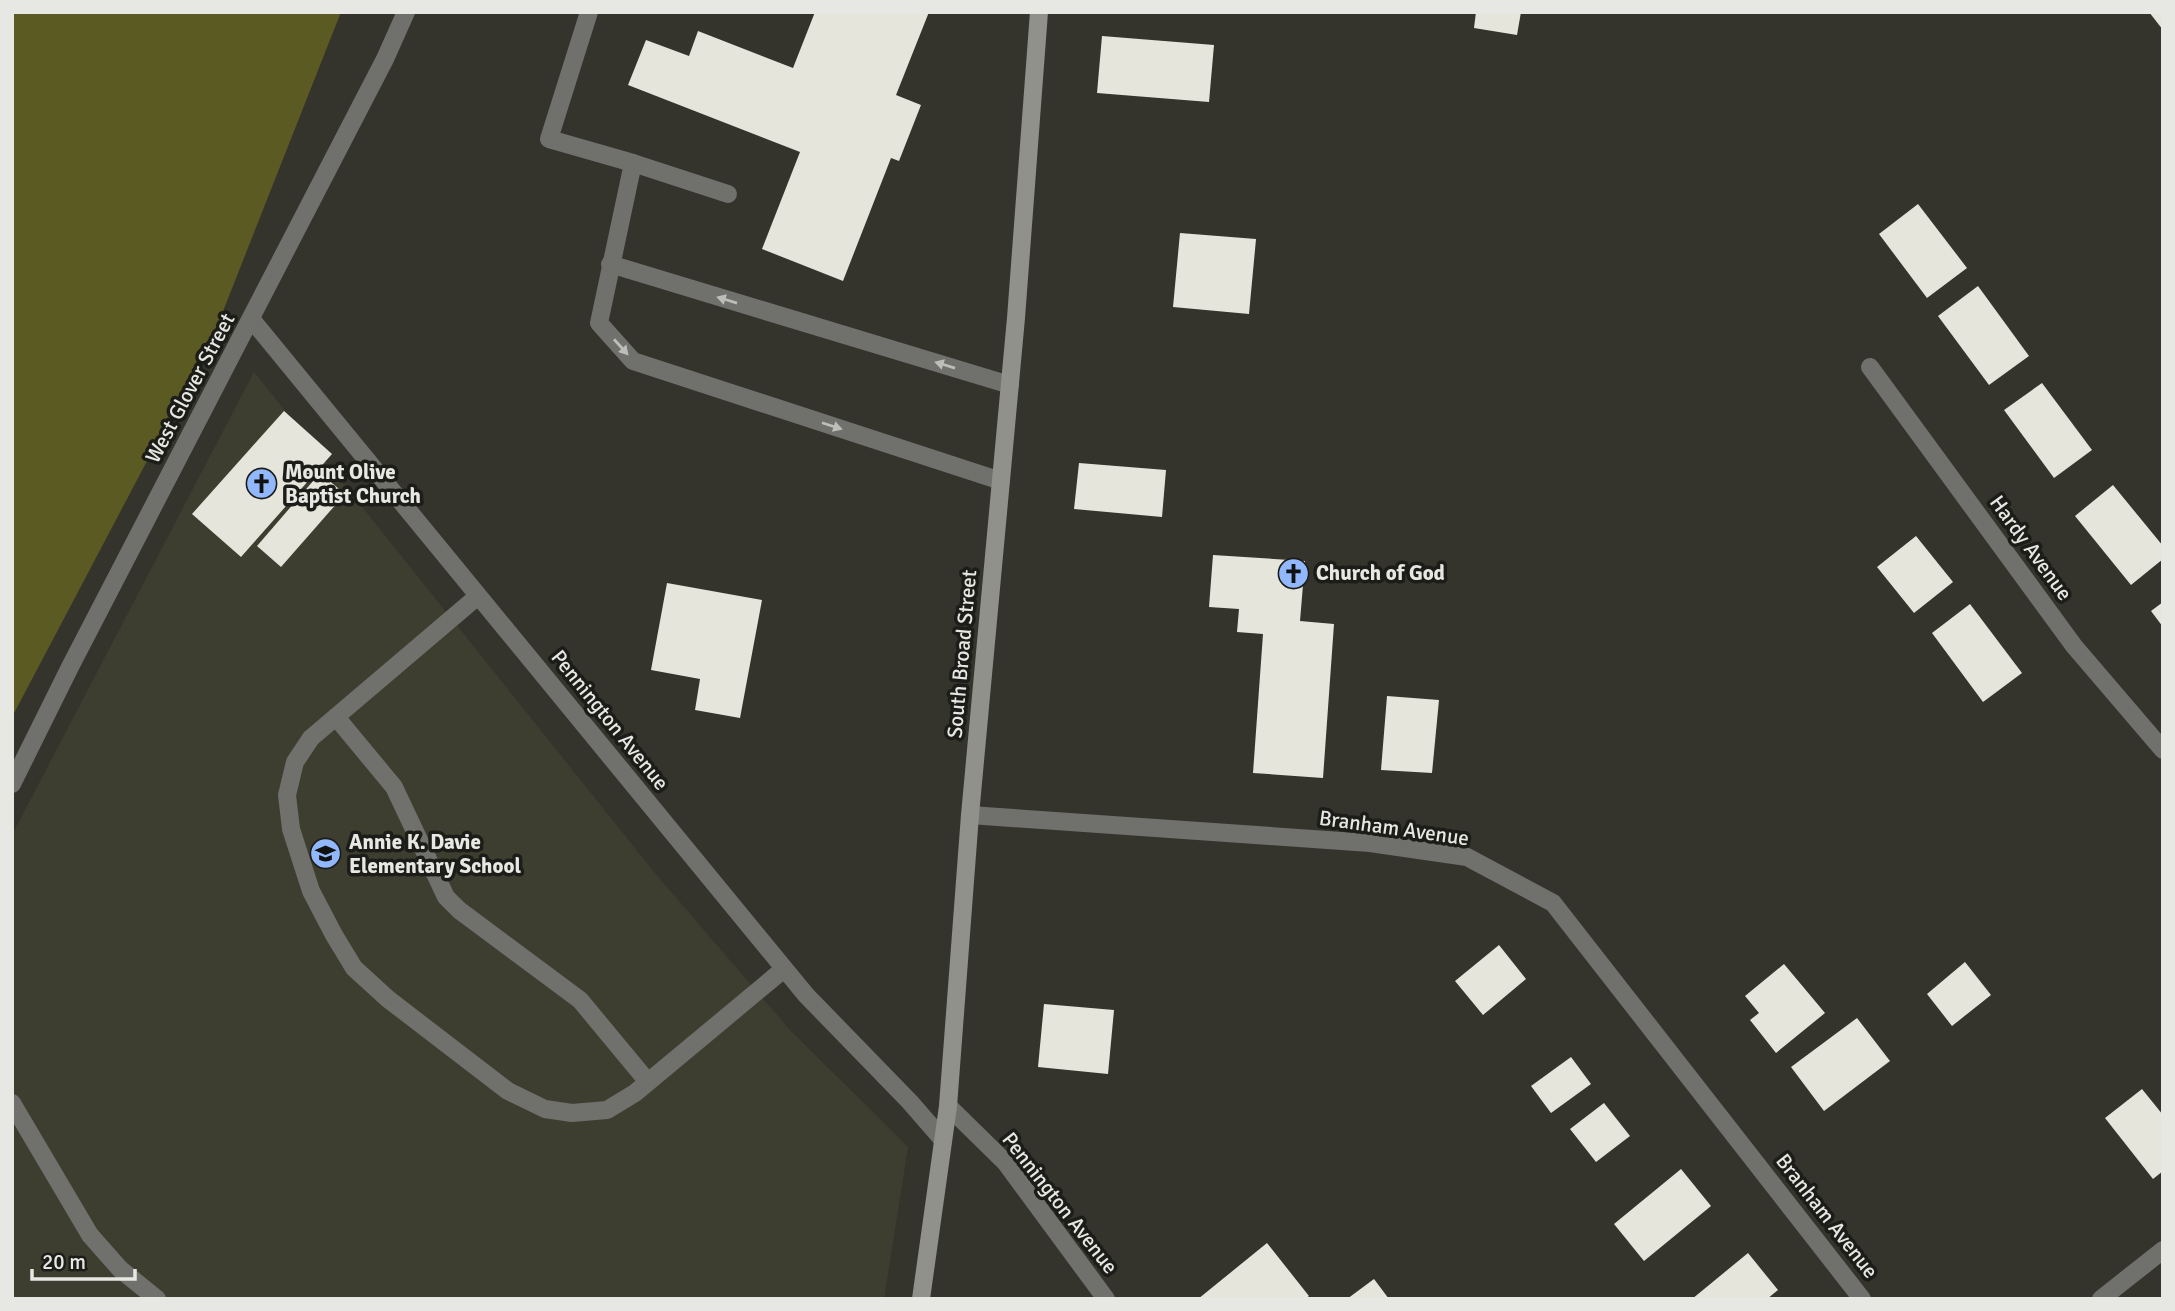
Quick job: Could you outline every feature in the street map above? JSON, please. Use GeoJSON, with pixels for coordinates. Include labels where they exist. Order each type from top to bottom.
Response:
{"type":"FeatureCollection","features":[{"type":"Feature","properties":{"kind":"main road","name":"South Broad Street"},"geometry":{"type":"LineString","coordinates":[[921,1299],[948,1106],[970,815],[1010,385],[1039,12]]}},
{"type":"Feature","properties":{"kind":"street","name":"West Glover Street"},"geometry":{"type":"LineString","coordinates":[[12,784],[70,667],[252,320],[406,12]]}},
{"type":"Feature","properties":{"kind":"street"},"geometry":{"type":"LineString","coordinates":[[589,12],[549,139],[728,194]]}},
{"type":"Feature","properties":{"kind":"street"},"geometry":{"type":"LineString","coordinates":[[633,163],[599,323],[633,360],[1001,481]]}},
{"type":"Feature","properties":{"kind":"street"},"geometry":{"type":"LineString","coordinates":[[610,264],[1010,385]]}},
{"type":"Feature","properties":{"kind":"street","name":"Pennington Avenue"},"geometry":{"type":"LineString","coordinates":[[252,320],[784,969],[943,1140]]}},
{"type":"Feature","properties":{"kind":"street","name":"Hardy Avenue"},"geometry":{"type":"LineString","coordinates":[[1870,367],[2074,646],[2163,750]]}},
{"type":"Feature","properties":{"kind":"street"},"geometry":{"type":"LineString","coordinates":[[478,596],[311,738],[295,762],[287,795],[291,829],[310,891],[354,968],[388,999],[509,1091],[545,1109],[572,1113],[607,1111],[635,1093],[784,969]]}},
{"type":"Feature","properties":{"kind":"street"},"geometry":{"type":"LineString","coordinates":[[336,717],[394,787],[446,897],[459,910],[580,1000],[648,1082]]}},
{"type":"Feature","properties":{"kind":"street","name":"Branham Avenue"},"geometry":{"type":"LineString","coordinates":[[970,815],[1370,843],[1467,857],[1553,903],[1862,1299]]}},
{"type":"Feature","properties":{"kind":"street"},"geometry":{"type":"LineString","coordinates":[[12,1103],[90,1236],[120,1269],[157,1299]]}},
{"type":"Feature","properties":{"kind":"street","name":"Pennington Avenue"},"geometry":{"type":"LineString","coordinates":[[948,1106],[1005,1162],[1106,1299]]}},
{"type":"Feature","properties":{"kind":"street"},"geometry":{"type":"LineString","coordinates":[[2101,1299],[2163,1250]]}},
{"type":"Feature","properties":{"kind":"shaded area"},"geometry":{"type":"Polygon","coordinates":[[[12,12],[341,12],[214,334],[12,717],[12,12]]]}},
{"type":"Feature","properties":{"kind":"shaded area","name":"Annie K. Davie Elementary School"},"geometry":{"type":"Polygon","coordinates":[[[254,372],[654,872],[789,1029],[908,1147],[884,1299],[12,1299],[12,835],[254,372]]]}},
{"type":"Feature","properties":{"kind":"building"},"geometry":{"type":"Polygon","coordinates":[[[815,12],[929,12],[896,95],[921,105],[899,161],[891,158],[843,281],[762,249],[800,152],[628,85],[646,40],[689,56],[698,31],[793,68],[815,12]]]}},
{"type":"Feature","properties":{"kind":"building"},"geometry":{"type":"Polygon","coordinates":[[[1476,12],[1521,12],[1517,35],[1474,28],[1476,12]]]}},
{"type":"Feature","properties":{"kind":"building"},"geometry":{"type":"Polygon","coordinates":[[[2149,12],[2163,12],[2163,30],[2149,12]]]}},
{"type":"Feature","properties":{"kind":"building"},"geometry":{"type":"Polygon","coordinates":[[[1102,36],[1214,45],[1209,102],[1097,93],[1102,36]]]}},
{"type":"Feature","properties":{"kind":"building"},"geometry":{"type":"Polygon","coordinates":[[[1918,204],[1967,268],[1927,298],[1879,234],[1918,204]]]}},
{"type":"Feature","properties":{"kind":"building"},"geometry":{"type":"Polygon","coordinates":[[[1180,233],[1256,239],[1249,314],[1173,307],[1180,233]]]}},
{"type":"Feature","properties":{"kind":"building"},"geometry":{"type":"Polygon","coordinates":[[[1978,286],[2029,356],[1989,385],[1938,316],[1978,286]]]}},
{"type":"Feature","properties":{"kind":"building"},"geometry":{"type":"Polygon","coordinates":[[[2042,383],[2092,450],[2054,478],[2004,410],[2042,383]]]}},
{"type":"Feature","properties":{"kind":"building","name":"Mount Olive Baptist Church"},"geometry":{"type":"Polygon","coordinates":[[[284,411],[332,454],[241,557],[192,514],[284,411]]]}},
{"type":"Feature","properties":{"kind":"building"},"geometry":{"type":"Polygon","coordinates":[[[1079,463],[1166,470],[1162,517],[1074,509],[1079,463]]]}},
{"type":"Feature","properties":{"kind":"building"},"geometry":{"type":"Polygon","coordinates":[[[320,473],[345,494],[281,567],[257,546],[320,473]]]}},
{"type":"Feature","properties":{"kind":"building"},"geometry":{"type":"Polygon","coordinates":[[[2113,485],[2163,546],[2163,559],[2131,585],[2075,516],[2113,485]]]}},
{"type":"Feature","properties":{"kind":"building"},"geometry":{"type":"Polygon","coordinates":[[[1916,536],[1953,582],[1914,613],[1877,567],[1916,536]]]}},
{"type":"Feature","properties":{"kind":"building"},"geometry":{"type":"Polygon","coordinates":[[[1213,555],[1305,561],[1300,621],[1334,624],[1323,778],[1253,773],[1263,634],[1237,632],[1239,609],[1209,607],[1213,555]]]}},
{"type":"Feature","properties":{"kind":"building"},"geometry":{"type":"Polygon","coordinates":[[[667,583],[762,600],[740,718],[695,710],[700,679],[651,670],[667,583]]]}},
{"type":"Feature","properties":{"kind":"building"},"geometry":{"type":"Polygon","coordinates":[[[2163,602],[2163,627],[2151,611],[2163,602]]]}},
{"type":"Feature","properties":{"kind":"building"},"geometry":{"type":"Polygon","coordinates":[[[1970,604],[2022,673],[1983,702],[1932,633],[1970,604]]]}},
{"type":"Feature","properties":{"kind":"building"},"geometry":{"type":"Polygon","coordinates":[[[1387,696],[1439,700],[1432,773],[1381,770],[1387,696]]]}},
{"type":"Feature","properties":{"kind":"building"},"geometry":{"type":"Polygon","coordinates":[[[1499,945],[1526,979],[1483,1015],[1455,981],[1499,945]]]}},
{"type":"Feature","properties":{"kind":"building"},"geometry":{"type":"Polygon","coordinates":[[[1965,962],[1991,995],[1952,1026],[1927,994],[1965,962]]]}},
{"type":"Feature","properties":{"kind":"building"},"geometry":{"type":"Polygon","coordinates":[[[1784,964],[1825,1013],[1776,1053],[1750,1020],[1759,1013],[1745,996],[1784,964]]]}},
{"type":"Feature","properties":{"kind":"building"},"geometry":{"type":"Polygon","coordinates":[[[1044,1004],[1114,1010],[1108,1074],[1038,1067],[1044,1004]]]}},
{"type":"Feature","properties":{"kind":"building"},"geometry":{"type":"Polygon","coordinates":[[[1857,1018],[1890,1061],[1824,1111],[1791,1067],[1857,1018]]]}},
{"type":"Feature","properties":{"kind":"building"},"geometry":{"type":"Polygon","coordinates":[[[1571,1057],[1591,1084],[1551,1113],[1531,1086],[1571,1057]]]}},
{"type":"Feature","properties":{"kind":"building"},"geometry":{"type":"Polygon","coordinates":[[[2142,1089],[2163,1115],[2163,1171],[2153,1179],[2105,1118],[2142,1089]]]}},
{"type":"Feature","properties":{"kind":"building"},"geometry":{"type":"Polygon","coordinates":[[[1604,1103],[1630,1136],[1596,1162],[1570,1129],[1604,1103]]]}},
{"type":"Feature","properties":{"kind":"building"},"geometry":{"type":"Polygon","coordinates":[[[1681,1169],[1711,1206],[1644,1261],[1614,1224],[1681,1169]]]}},
{"type":"Feature","properties":{"kind":"building"},"geometry":{"type":"Polygon","coordinates":[[[1267,1243],[1309,1296],[1305,1299],[1198,1299],[1267,1243]]]}},
{"type":"Feature","properties":{"kind":"building"},"geometry":{"type":"Polygon","coordinates":[[[1748,1253],[1778,1290],[1767,1299],[1692,1299],[1748,1253]]]}},
{"type":"Feature","properties":{"kind":"building"},"geometry":{"type":"Polygon","coordinates":[[[1374,1279],[1389,1299],[1347,1299],[1374,1279]]]}},
{"type":"Feature","properties":{"kind":"place","name":"Mount Olive Baptist Church"},"geometry":{"type":"Point","coordinates":[262,484]}},
{"type":"Feature","properties":{"kind":"place","name":"Church of God"},"geometry":{"type":"Point","coordinates":[1293,573]}},
{"type":"Feature","properties":{"kind":"place","name":"Annie K. Davie Elementary School"},"geometry":{"type":"Point","coordinates":[326,854]}}]}
